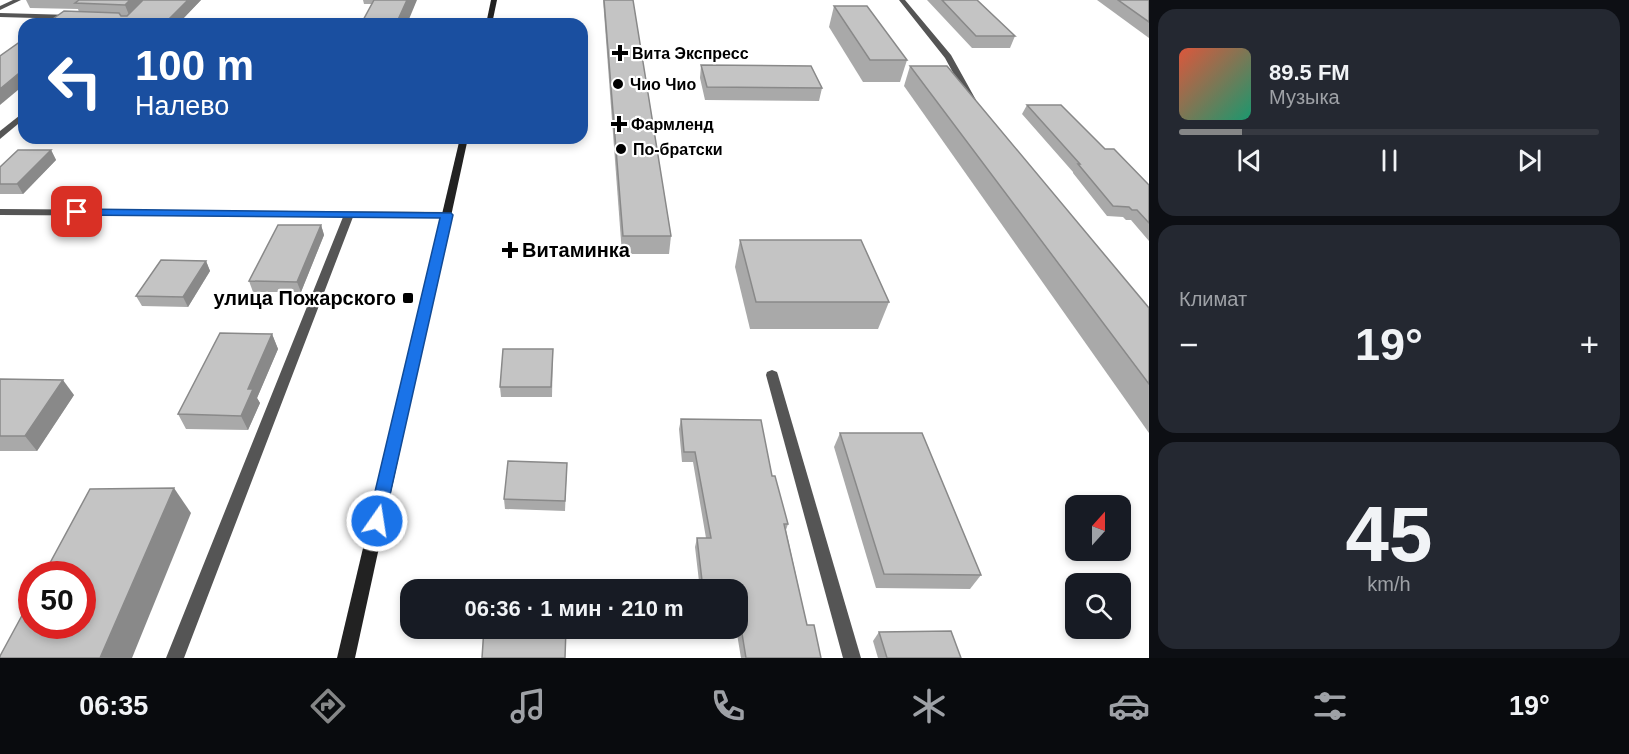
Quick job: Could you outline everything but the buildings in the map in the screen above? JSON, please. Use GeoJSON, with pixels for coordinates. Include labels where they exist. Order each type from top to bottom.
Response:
{"type":"FeatureCollection","features":[{"type":"Feature","properties":{"kind":"main road"},"geometry":{"type":"LineString","coordinates":[[490,18],[494,0]]}},
{"type":"Feature","properties":{"kind":"main road"},"geometry":{"type":"LineString","coordinates":[[346,658],[463,144]]}},
{"type":"Feature","properties":{"kind":"street"},"geometry":{"type":"LineString","coordinates":[[0,8],[18,0]]}},
{"type":"Feature","properties":{"kind":"street"},"geometry":{"type":"LineString","coordinates":[[902,0],[948,57],[979,112]]}},
{"type":"Feature","properties":{"kind":"street"},"geometry":{"type":"LineString","coordinates":[[0,15],[77,17]]}},
{"type":"Feature","properties":{"kind":"street"},"geometry":{"type":"LineString","coordinates":[[0,136],[18,120]]}},
{"type":"Feature","properties":{"kind":"street"},"geometry":{"type":"LineString","coordinates":[[0,212],[447,215]]}},
{"type":"Feature","properties":{"kind":"street"},"geometry":{"type":"LineString","coordinates":[[175,658],[349,214]]}},
{"type":"Feature","properties":{"kind":"street"},"geometry":{"type":"LineString","coordinates":[[772,375],[852,658]]}},
{"type":"Feature","properties":{"kind":"place","name":"Вита Экспресс"},"geometry":{"type":"Point","coordinates":[620,53]}},
{"type":"Feature","properties":{"kind":"place","name":"Чио Чио"},"geometry":{"type":"Point","coordinates":[618,84]}},
{"type":"Feature","properties":{"kind":"place","name":"Фармленд"},"geometry":{"type":"Point","coordinates":[619,124]}},
{"type":"Feature","properties":{"kind":"place","name":"По-братски"},"geometry":{"type":"Point","coordinates":[621,149]}},
{"type":"Feature","properties":{"kind":"place","name":"Витаминка"},"geometry":{"type":"Point","coordinates":[510,250]}},
{"type":"Feature","properties":{"kind":"place","name":"улица Пожарского"},"geometry":{"type":"Point","coordinates":[408,298]}},
{"type":"Feature","properties":{"kind":"route"},"geometry":{"type":"LineString","coordinates":[[77,212],[447,215],[377,521]]}}]}
